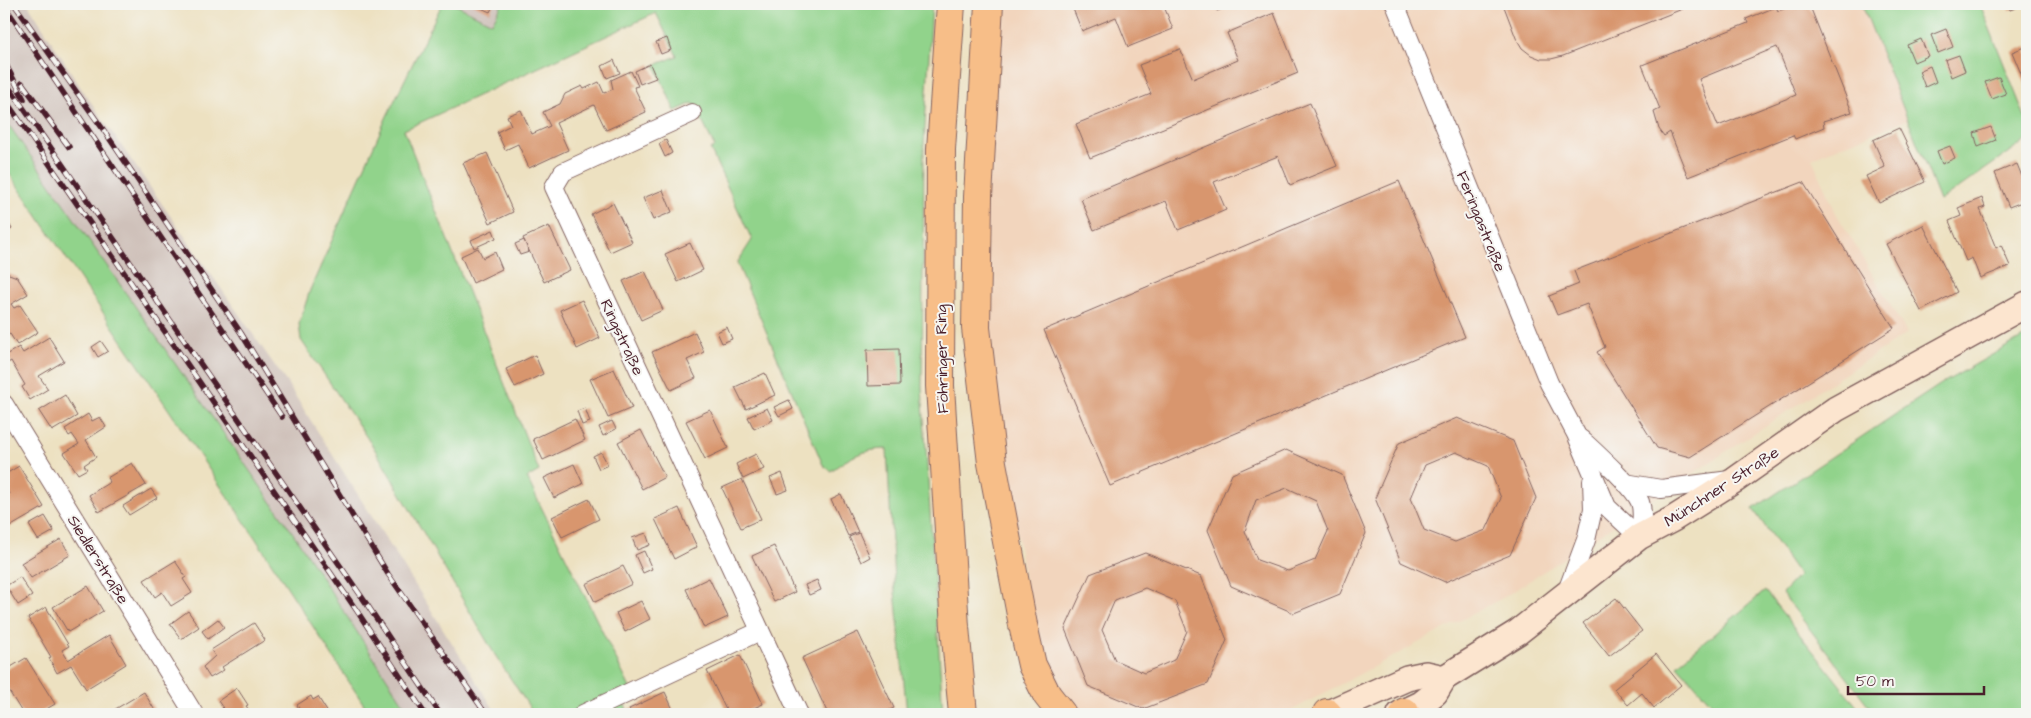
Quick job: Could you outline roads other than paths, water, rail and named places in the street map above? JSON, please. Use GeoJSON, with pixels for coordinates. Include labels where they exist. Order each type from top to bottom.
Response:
{"type":"FeatureCollection","features":[{"type":"Feature","properties":{"kind":"highway","name":"Föhringer Ring"},"geometry":{"type":"LineString","coordinates":[[951,4],[941,148],[940,386],[955,627],[963,714]]}},
{"type":"Feature","properties":{"kind":"highway"},"geometry":{"type":"LineString","coordinates":[[989,4],[978,197],[976,328],[992,463],[1023,625],[1032,665],[1047,696],[1062,714]]}},
{"type":"Feature","properties":{"kind":"main road","name":"Münchner Straße"},"geometry":{"type":"LineString","coordinates":[[1403,713],[1435,693],[1444,678],[1518,632],[1565,597],[1639,537],[1735,480],[1836,408],[2019,309]]}},
{"type":"Feature","properties":{"kind":"main road"},"geometry":{"type":"LineString","coordinates":[[1327,714],[1400,680],[1426,674],[1444,678]]}},
{"type":"Feature","properties":{"kind":"street","name":"Feringastraße"},"geometry":{"type":"LineString","coordinates":[[1395,4],[1540,363],[1576,434],[1607,507],[1639,537]]}},
{"type":"Feature","properties":{"kind":"street","name":"Ringstraße"},"geometry":{"type":"LineString","coordinates":[[692,114],[564,172],[554,188],[799,714]]}},
{"type":"Feature","properties":{"kind":"street","name":"Siedlerstraße"},"geometry":{"type":"LineString","coordinates":[[4,404],[194,714]]}},
{"type":"Feature","properties":{"kind":"street","name":"Feringastraße"},"geometry":{"type":"LineString","coordinates":[[1576,434],[1625,483],[1640,502],[1642,518],[1639,537]]}},
{"type":"Feature","properties":{"kind":"street","name":"Feringastraße"},"geometry":{"type":"LineString","coordinates":[[1565,597],[1583,548],[1593,509],[1592,473]]}},
{"type":"Feature","properties":{"kind":"street"},"geometry":{"type":"LineString","coordinates":[[1625,483],[1662,489],[1735,480]]}},
{"type":"Feature","properties":{"kind":"street"},"geometry":{"type":"LineString","coordinates":[[583,714],[760,631]]}},
{"type":"Feature","properties":{"kind":"railway"},"geometry":{"type":"LineString","coordinates":[[14,4],[105,132],[241,333],[388,574],[486,714]]}},
{"type":"Feature","properties":{"kind":"railway"},"geometry":{"type":"LineString","coordinates":[[4,5],[282,417]]}},
{"type":"Feature","properties":{"kind":"railway"},"geometry":{"type":"LineString","coordinates":[[4,61],[24,99]]}},
{"type":"Feature","properties":{"kind":"railway"},"geometry":{"type":"LineString","coordinates":[[4,80],[366,603],[440,714]]}},
{"type":"Feature","properties":{"kind":"railway"},"geometry":{"type":"LineString","coordinates":[[22,83],[69,147]]}},
{"type":"Feature","properties":{"kind":"railway"},"geometry":{"type":"LineString","coordinates":[[4,98],[357,611],[425,714]]}}]}
